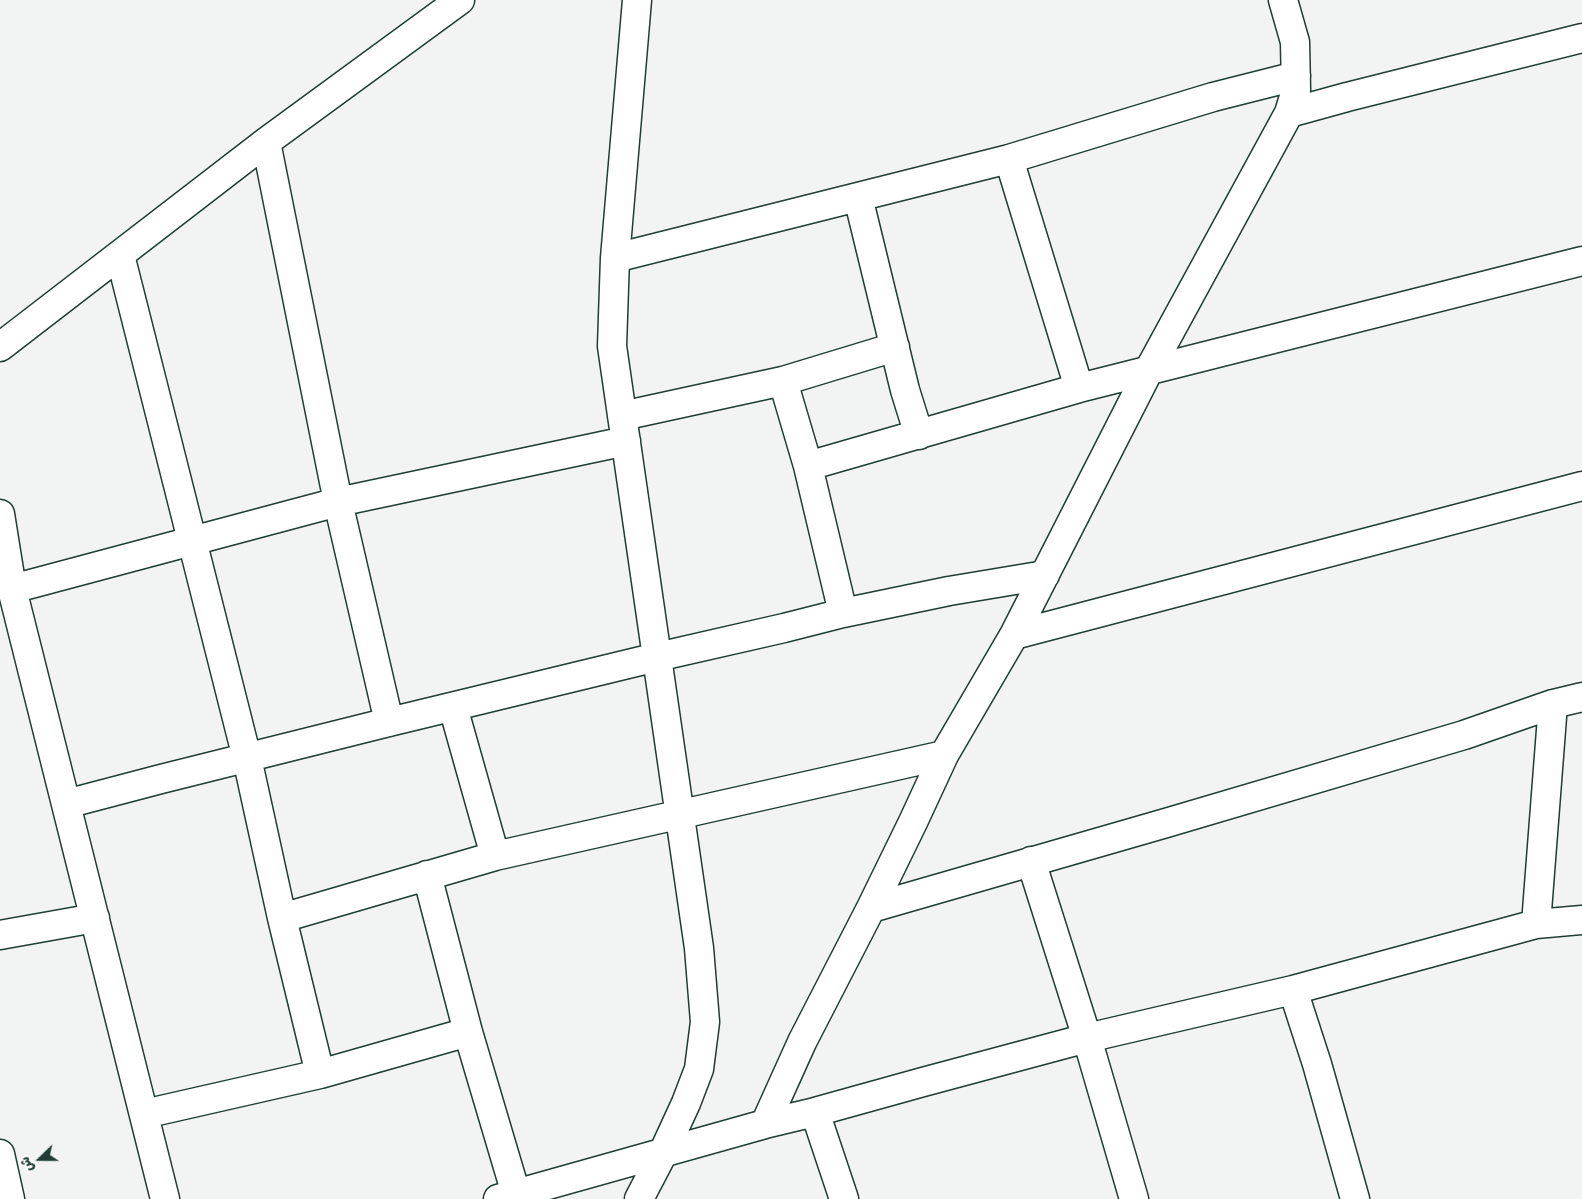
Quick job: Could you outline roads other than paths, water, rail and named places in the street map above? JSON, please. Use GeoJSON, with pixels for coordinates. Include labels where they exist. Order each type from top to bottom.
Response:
{"type":"FeatureCollection","features":[{"type":"Feature","properties":{"kind":"street"},"geometry":{"type":"LineString","coordinates":[[0,347],[266,142],[460,0]]}},
{"type":"Feature","properties":{"kind":"street"},"geometry":{"type":"LineString","coordinates":[[764,1124],[802,1042],[871,908],[944,755],[1014,635],[1149,370],[1289,113],[1296,90],[1295,42],[1283,0]]}},
{"type":"Feature","properties":{"kind":"street"},"geometry":{"type":"LineString","coordinates":[[639,1199],[663,1153],[699,1069],[705,1022],[699,948],[612,346],[615,258],[642,1]]}},
{"type":"Feature","properties":{"kind":"street"},"geometry":{"type":"LineString","coordinates":[[1289,113],[1582,38]]}},
{"type":"Feature","properties":{"kind":"street"},"geometry":{"type":"LineString","coordinates":[[615,258],[1009,159],[1213,97],[1296,76]]}},
{"type":"Feature","properties":{"kind":"street"},"geometry":{"type":"LineString","coordinates":[[266,142],[338,502],[389,722]]}},
{"type":"Feature","properties":{"kind":"street"},"geometry":{"type":"LineString","coordinates":[[1009,159],[1079,388]]}},
{"type":"Feature","properties":{"kind":"street"},"geometry":{"type":"LineString","coordinates":[[858,198],[905,390],[918,435]]}},
{"type":"Feature","properties":{"kind":"street"},"geometry":{"type":"LineString","coordinates":[[120,255],[247,758],[282,918],[320,1074]]}},
{"type":"Feature","properties":{"kind":"street"},"geometry":{"type":"LineString","coordinates":[[808,466],[1079,388],[1582,261]]}},
{"type":"Feature","properties":{"kind":"street"},"geometry":{"type":"LineString","coordinates":[[12,590],[338,502],[624,429],[895,348]]}},
{"type":"Feature","properties":{"kind":"street"},"geometry":{"type":"LineString","coordinates":[[783,381],[808,466],[843,613]]}},
{"type":"Feature","properties":{"kind":"street"},"geometry":{"type":"LineString","coordinates":[[1014,635],[1582,486]]}},
{"type":"Feature","properties":{"kind":"street"},"geometry":{"type":"LineString","coordinates":[[0,514],[12,590],[165,1199]]}},
{"type":"Feature","properties":{"kind":"street"},"geometry":{"type":"LineString","coordinates":[[66,804],[389,722],[843,613],[950,591],[1045,575]]}},
{"type":"Feature","properties":{"kind":"street"},"geometry":{"type":"LineString","coordinates":[[871,908],[1455,738],[1553,704],[1582,697]]}},
{"type":"Feature","properties":{"kind":"street"},"geometry":{"type":"LineString","coordinates":[[1536,924],[1553,704]]}},
{"type":"Feature","properties":{"kind":"street"},"geometry":{"type":"LineString","coordinates":[[452,707],[495,856]]}},
{"type":"Feature","properties":{"kind":"street"},"geometry":{"type":"LineString","coordinates":[[282,918],[495,856],[944,755]]}},
{"type":"Feature","properties":{"kind":"street"},"geometry":{"type":"LineString","coordinates":[[1031,861],[1087,1038],[1133,1199]]}},
{"type":"Feature","properties":{"kind":"street"},"geometry":{"type":"LineString","coordinates":[[427,875],[468,1032],[507,1196],[764,1124],[815,1112],[1087,1038],[1293,990],[1536,924],[1582,920]]}},
{"type":"Feature","properties":{"kind":"street"},"geometry":{"type":"LineString","coordinates":[[0,935],[95,918]]}},
{"type":"Feature","properties":{"kind":"street"},"geometry":{"type":"LineString","coordinates":[[1293,990],[1317,1064],[1355,1199]]}},
{"type":"Feature","properties":{"kind":"street"},"geometry":{"type":"LineString","coordinates":[[144,1114],[320,1074],[468,1032]]}},
{"type":"Feature","properties":{"kind":"street"},"geometry":{"type":"LineString","coordinates":[[815,1112],[844,1199]]}},
{"type":"Feature","properties":{"kind":"street"},"geometry":{"type":"LineString","coordinates":[[0,1154],[10,1199]]}}]}
